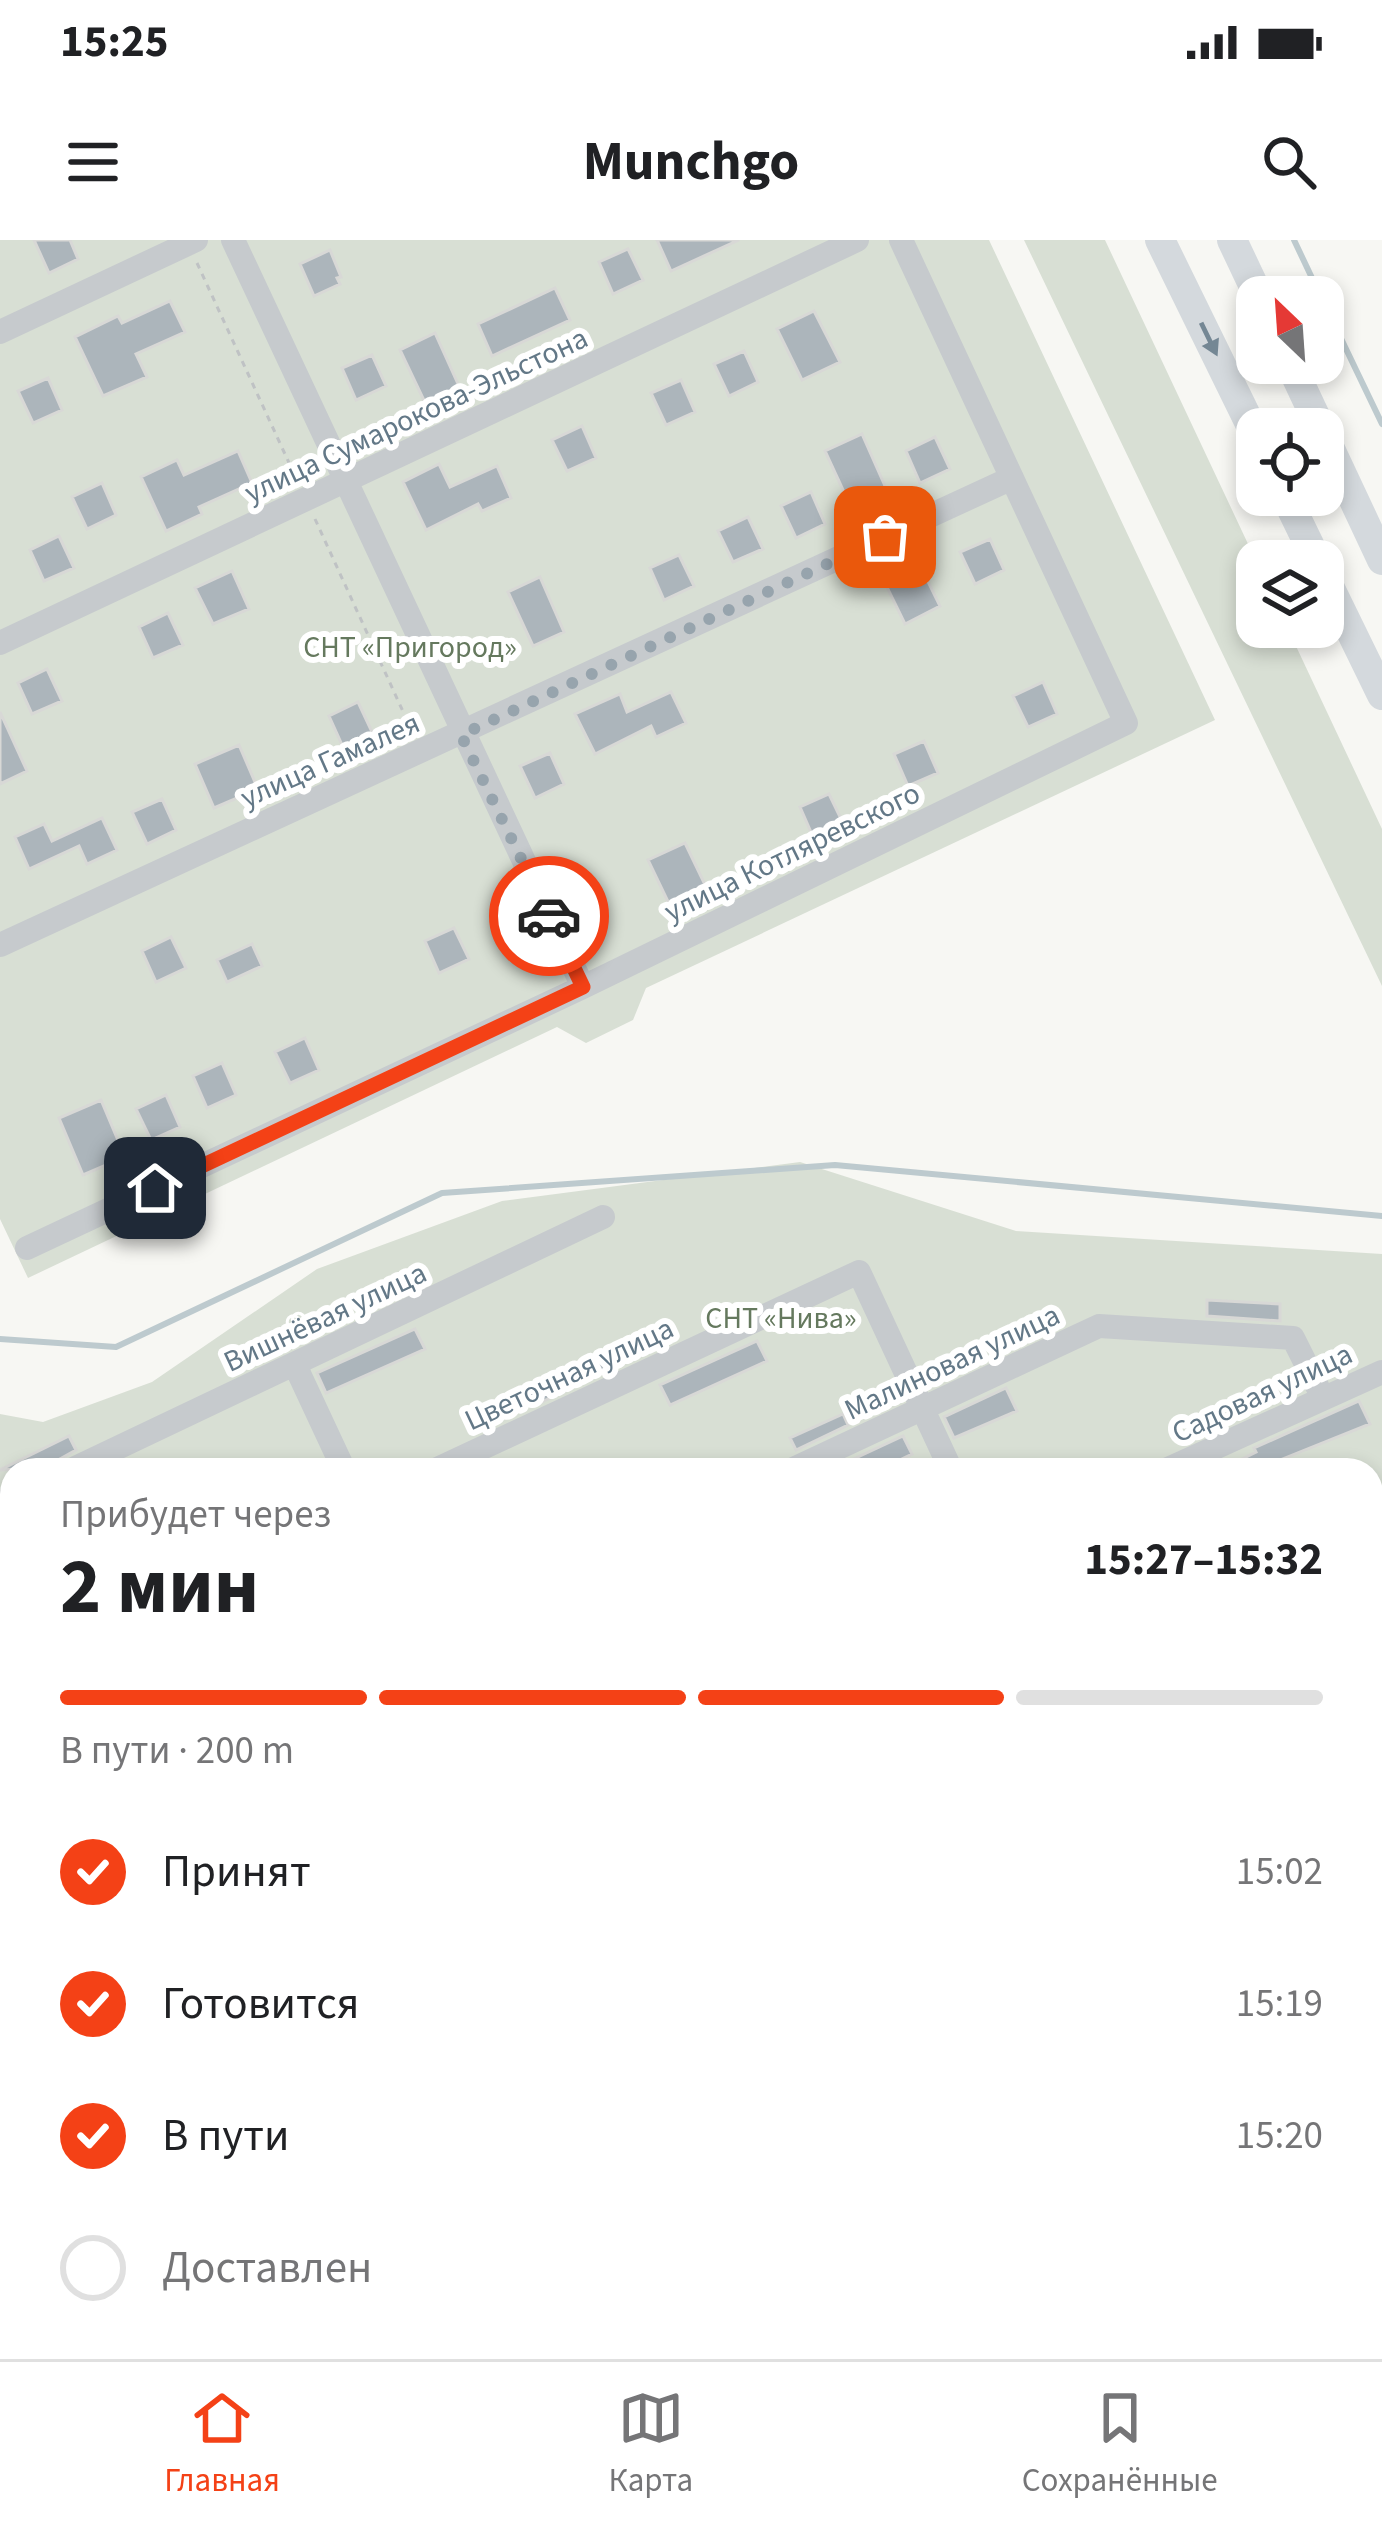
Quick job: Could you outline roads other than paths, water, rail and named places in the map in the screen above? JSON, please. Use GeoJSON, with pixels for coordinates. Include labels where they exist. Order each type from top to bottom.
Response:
{"type":"FeatureCollection","features":[{"type":"Feature","properties":{"kind":"main road"},"geometry":{"type":"LineString","coordinates":[[1160,240],[1242,408]]}},
{"type":"Feature","properties":{"kind":"main road"},"geometry":{"type":"LineString","coordinates":[[1232,240],[1249,276]]}},
{"type":"Feature","properties":{"kind":"main road"},"geometry":{"type":"LineString","coordinates":[[1344,478],[1382,560]]}},
{"type":"Feature","properties":{"kind":"main road"},"geometry":{"type":"LineString","coordinates":[[1344,617],[1382,694]]}},
{"type":"Feature","properties":{"kind":"street"},"geometry":{"type":"LineString","coordinates":[[0,332],[196,240]]}},
{"type":"Feature","properties":{"kind":"street"},"geometry":{"type":"LineString","coordinates":[[232,240],[583,987]]}},
{"type":"Feature","properties":{"kind":"street","name":"улица Сумарокова-Эльстона"},"geometry":{"type":"LineString","coordinates":[[0,644],[857,240]]}},
{"type":"Feature","properties":{"kind":"street"},"geometry":{"type":"LineString","coordinates":[[901,240],[1012,478]]}},
{"type":"Feature","properties":{"kind":"street","name":"улица Котляревского"},"geometry":{"type":"LineString","coordinates":[[27,1248],[583,987],[1126,723],[1012,478]]}},
{"type":"Feature","properties":{"kind":"street","name":"улица Гамалея"},"geometry":{"type":"LineString","coordinates":[[0,945],[1012,478]]}},
{"type":"Feature","properties":{"kind":"street","name":"Вишнёвая улица"},"geometry":{"type":"LineString","coordinates":[[97,1458],[603,1217]]}},
{"type":"Feature","properties":{"kind":"street","name":"Цветочная улица"},"geometry":{"type":"LineString","coordinates":[[461,1458],[859,1272],[923,1408]]}},
{"type":"Feature","properties":{"kind":"street","name":"Малиновая улица"},"geometry":{"type":"LineString","coordinates":[[817,1458],[1099,1326],[1293,1338],[1322,1396]]}},
{"type":"Feature","properties":{"kind":"street"},"geometry":{"type":"LineString","coordinates":[[295,1365],[338,1458]]}},
{"type":"Feature","properties":{"kind":"street","name":"Садовая улица"},"geometry":{"type":"LineString","coordinates":[[1191,1458],[1382,1372]]}},
{"type":"Feature","properties":{"kind":"street"},"geometry":{"type":"LineString","coordinates":[[923,1408],[946,1458]]}},
{"type":"Feature","properties":{"kind":"waterway"},"geometry":{"type":"LineString","coordinates":[[1294,240],[1311,276]]}},
{"type":"Feature","properties":{"kind":"waterway"},"geometry":{"type":"LineString","coordinates":[[1344,345],[1382,424]]}},
{"type":"Feature","properties":{"kind":"waterway"},"geometry":{"type":"LineString","coordinates":[[0,1339],[116,1347],[442,1193],[835,1165],[1382,1216]]}},
{"type":"Feature","properties":{"kind":"park label","name":"СНТ «Пригород»"},"geometry":{"type":"Point","coordinates":[410,647]}},
{"type":"Feature","properties":{"kind":"park label","name":"СНТ «Нива»"},"geometry":{"type":"Point","coordinates":[781,1318]}}]}
